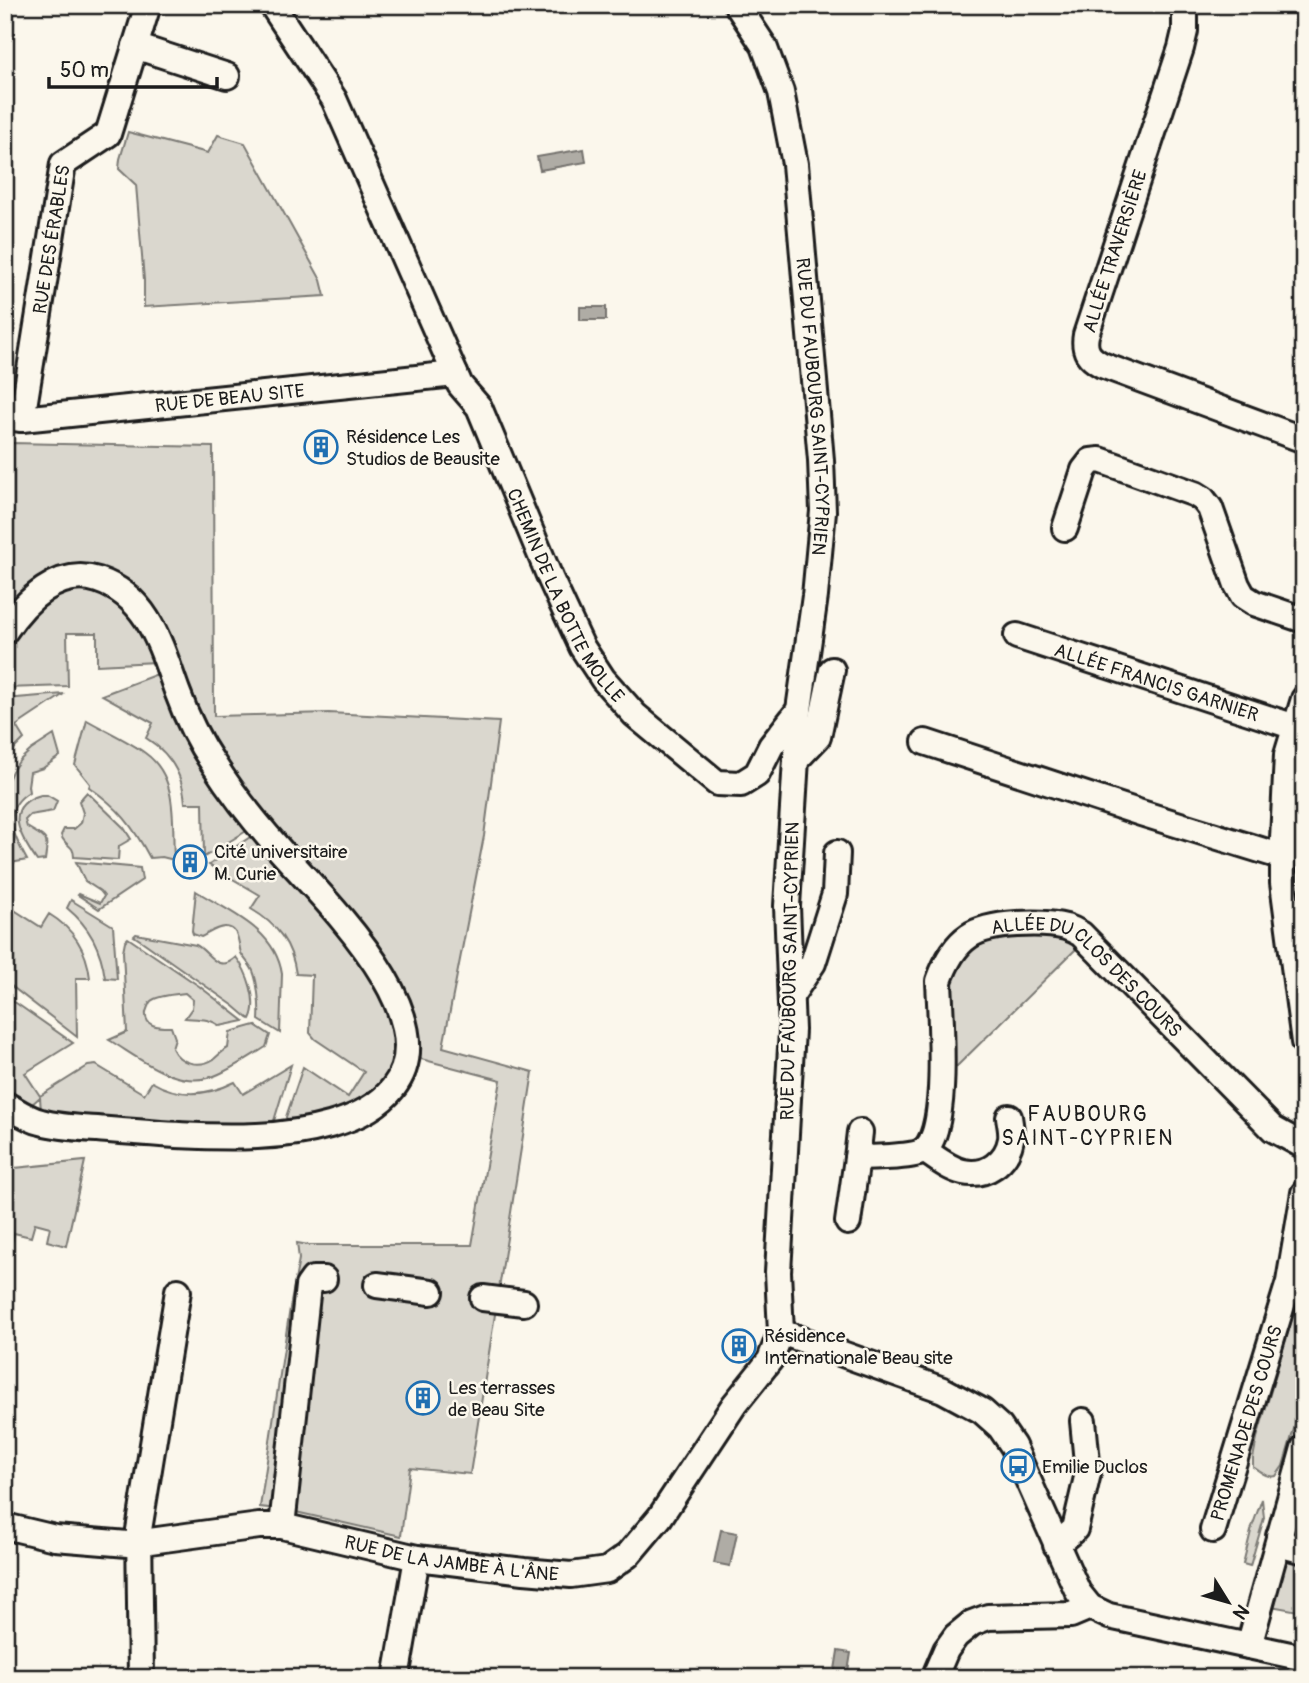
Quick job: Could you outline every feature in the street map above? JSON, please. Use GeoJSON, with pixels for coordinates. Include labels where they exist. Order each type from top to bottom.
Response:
{"type":"FeatureCollection","features":[{"type":"Feature","properties":{"kind":"street","name":"RUE DES ÉRABLES"},"geometry":{"type":"LineString","coordinates":[[13,418],[63,164],[108,134],[148,5]]}},
{"type":"Feature","properties":{"kind":"street","name":"CHEMIN DE LA BOTTE MOLLE"},"geometry":{"type":"LineString","coordinates":[[272,5],[334,99],[460,385],[479,407],[551,580],[582,647],[603,679],[635,715],[717,783],[741,784],[757,774],[771,746],[799,710]]}},
{"type":"Feature","properties":{"kind":"street","name":"RUE DU FAUBOURG SAINT-CYPRIEN"},"geometry":{"type":"LineString","coordinates":[[737,5],[764,46],[781,92],[796,178],[821,460],[823,511],[815,596],[799,710],[787,906],[792,1030],[778,1272],[781,1332]]}},
{"type":"Feature","properties":{"kind":"street","name":"ALLÉE TRAVERSIÈRE"},"geometry":{"type":"LineString","coordinates":[[1185,5],[1185,32],[1181,48],[1086,335],[1086,350],[1089,357],[1102,365],[1304,439]]}},
{"type":"Feature","properties":{"kind":"street"},"geometry":{"type":"LineString","coordinates":[[135,46],[227,76]]}},
{"type":"Feature","properties":{"kind":"street","name":"RUE DE BEAU SITE"},"geometry":{"type":"LineString","coordinates":[[13,418],[455,374]]}},
{"type":"Feature","properties":{"kind":"street"},"geometry":{"type":"LineString","coordinates":[[1065,528],[1084,470],[1091,461],[1100,460],[1195,494],[1210,508],[1243,596],[1254,603],[1304,620]]}},
{"type":"Feature","properties":{"kind":"street"},"geometry":{"type":"LineString","coordinates":[[5,631],[24,606],[48,586],[77,577],[98,580],[111,586],[139,606],[164,652],[178,695],[211,761],[276,846],[360,941],[381,971],[405,1023],[408,1050],[396,1084],[371,1109],[342,1122],[289,1132],[208,1136],[53,1125],[27,1117],[5,1104]]}},
{"type":"Feature","properties":{"kind":"street","name":"ALLÉE FRANCIS GARNIER"},"geometry":{"type":"LineString","coordinates":[[1017,636],[1295,727]]}},
{"type":"Feature","properties":{"kind":"street"},"geometry":{"type":"LineString","coordinates":[[796,760],[818,737],[832,670]]}},
{"type":"Feature","properties":{"kind":"street"},"geometry":{"type":"LineString","coordinates":[[1304,699],[1287,755],[1283,857],[1283,883],[1304,1042]]}},
{"type":"Feature","properties":{"kind":"street"},"geometry":{"type":"LineString","coordinates":[[925,742],[1283,857]]}},
{"type":"Feature","properties":{"kind":"street"},"geometry":{"type":"LineString","coordinates":[[791,996],[813,963],[832,905],[837,853]]}},
{"type":"Feature","properties":{"kind":"street","name":"ALLÉE DU CLOS DES COURS"},"geometry":{"type":"LineString","coordinates":[[924,1150],[933,1136],[938,1120],[943,1074],[939,981],[944,967],[952,953],[970,936],[997,926],[1020,924],[1063,926],[1081,934],[1273,1129],[1304,1146]]}},
{"type":"Feature","properties":{"kind":"street"},"geometry":{"type":"LineString","coordinates":[[857,1158],[915,1154],[924,1150],[957,1170],[972,1173],[986,1170],[998,1163],[1006,1153],[1012,1136],[1009,1117]]}},
{"type":"Feature","properties":{"kind":"street"},"geometry":{"type":"LineString","coordinates":[[848,1222],[860,1132]]}},
{"type":"Feature","properties":{"kind":"street","name":"PROMENADE DES COURS"},"geometry":{"type":"LineString","coordinates":[[1213,1530],[1298,1268],[1304,1193]]}},
{"type":"Feature","properties":{"kind":"street"},"geometry":{"type":"LineString","coordinates":[[282,1526],[307,1286],[313,1279],[324,1279]]}},
{"type":"Feature","properties":{"kind":"street"},"geometry":{"type":"LineString","coordinates":[[377,1285],[430,1292]]}},
{"type":"Feature","properties":{"kind":"street"},"geometry":{"type":"LineString","coordinates":[[141,1678],[139,1530],[178,1291]]}},
{"type":"Feature","properties":{"kind":"street"},"geometry":{"type":"LineString","coordinates":[[483,1298],[524,1303]]}},
{"type":"Feature","properties":{"kind":"street"},"geometry":{"type":"LineString","coordinates":[[781,1332],[943,1390],[982,1411],[1000,1427],[1013,1446],[1078,1592],[1090,1607],[1109,1616],[1304,1658]]}},
{"type":"Feature","properties":{"kind":"street","name":"RUE DE LA JAMBE À L'ÂNE"},"geometry":{"type":"LineString","coordinates":[[5,1526],[55,1538],[128,1544],[259,1526],[282,1526],[417,1558],[571,1575],[607,1570],[628,1555],[660,1517],[734,1405],[770,1360],[781,1332]]}},
{"type":"Feature","properties":{"kind":"street"},"geometry":{"type":"LineString","coordinates":[[1056,1545],[1075,1529],[1088,1473],[1083,1421]]}},
{"type":"Feature","properties":{"kind":"street"},"geometry":{"type":"LineString","coordinates":[[1249,1646],[1304,1448]]}},
{"type":"Feature","properties":{"kind":"street"},"geometry":{"type":"LineString","coordinates":[[1279,1536],[1289,1547],[1304,1551]]}},
{"type":"Feature","properties":{"kind":"street"},"geometry":{"type":"LineString","coordinates":[[396,1678],[417,1558]]}},
{"type":"Feature","properties":{"kind":"street"},"geometry":{"type":"LineString","coordinates":[[1011,1595],[1035,1616]]}},
{"type":"Feature","properties":{"kind":"street"},"geometry":{"type":"LineString","coordinates":[[934,1678],[946,1650],[956,1636],[972,1623],[988,1617],[1071,1615],[1090,1607]]}},
{"type":"Feature","properties":{"kind":"shaded area"},"geometry":{"type":"Polygon","coordinates":[[[128,132],[208,153],[218,135],[245,143],[321,280],[325,296],[144,307],[136,185],[119,169],[128,132]]]}},
{"type":"Feature","properties":{"kind":"shaded area"},"geometry":{"type":"Polygon","coordinates":[[[584,149],[586,162],[540,170],[537,157],[584,149]]]}},
{"type":"Feature","properties":{"kind":"shaded area"},"geometry":{"type":"Polygon","coordinates":[[[580,307],[606,307],[606,320],[580,320],[580,307]]]}},
{"type":"Feature","properties":{"kind":"shaded area"},"geometry":{"type":"Polygon","coordinates":[[[11,443],[213,447],[214,716],[329,713],[499,722],[484,836],[443,1047],[533,1072],[470,1474],[410,1468],[401,1536],[287,1510],[260,1507],[299,1259],[297,1243],[472,1245],[501,1080],[417,1058],[417,1036],[215,750],[113,575],[5,613],[5,476],[11,443]]]}},
{"type":"Feature","properties":{"kind":"shaded area"},"geometry":{"type":"Polygon","coordinates":[[[80,587],[111,597],[134,618],[156,662],[97,665],[97,633],[67,633],[68,686],[5,688],[5,654],[13,636],[48,596],[80,587]]]}},
{"type":"Feature","properties":{"kind":"shaded area"},"geometry":{"type":"Polygon","coordinates":[[[160,673],[248,830],[204,857],[203,803],[185,803],[174,766],[162,751],[146,738],[153,723],[102,695],[160,673]]]}},
{"type":"Feature","properties":{"kind":"shaded area"},"geometry":{"type":"Polygon","coordinates":[[[64,694],[16,726],[24,739],[5,758],[5,699],[64,694]]]}},
{"type":"Feature","properties":{"kind":"shaded area"},"geometry":{"type":"Polygon","coordinates":[[[87,720],[145,753],[164,775],[172,802],[174,860],[150,858],[124,818],[89,787],[90,784],[75,765],[87,720]]]}},
{"type":"Feature","properties":{"kind":"shaded area"},"geometry":{"type":"Polygon","coordinates":[[[54,735],[60,756],[43,768],[30,772],[29,792],[14,807],[12,815],[17,841],[27,860],[5,864],[6,784],[20,760],[54,735]]]}},
{"type":"Feature","properties":{"kind":"shaded area"},"geometry":{"type":"Polygon","coordinates":[[[87,792],[124,828],[131,839],[119,846],[118,860],[74,857],[72,850],[62,839],[64,829],[74,829],[81,823],[83,813],[79,801],[87,792]]]}},
{"type":"Feature","properties":{"kind":"shaded area"},"geometry":{"type":"Polygon","coordinates":[[[47,795],[57,801],[53,811],[30,815],[25,820],[27,827],[42,836],[46,842],[45,860],[37,861],[25,843],[18,824],[18,815],[21,807],[29,800],[47,795]]]}},
{"type":"Feature","properties":{"kind":"shaded area"},"geometry":{"type":"Polygon","coordinates":[[[253,835],[366,966],[388,1008],[396,1042],[392,1071],[373,1093],[357,1103],[335,1111],[288,1122],[286,1117],[303,1067],[348,1097],[364,1072],[310,1033],[312,975],[296,974],[291,953],[282,936],[268,921],[251,909],[260,895],[209,865],[253,835]]]}},
{"type":"Feature","properties":{"kind":"shaded area"},"geometry":{"type":"Polygon","coordinates":[[[76,862],[140,868],[142,880],[99,909],[78,895],[100,903],[104,896],[85,881],[76,862]]]}},
{"type":"Feature","properties":{"kind":"shaded area"},"geometry":{"type":"Polygon","coordinates":[[[196,891],[250,924],[271,945],[282,974],[280,1033],[259,1020],[255,976],[241,953],[234,930],[223,927],[201,937],[193,934],[196,891]]]}},
{"type":"Feature","properties":{"kind":"shaded area"},"geometry":{"type":"Polygon","coordinates":[[[71,900],[113,926],[117,979],[105,978],[93,939],[67,908],[71,900]]]}},
{"type":"Feature","properties":{"kind":"shaded area"},"geometry":{"type":"Polygon","coordinates":[[[5,904],[41,927],[49,914],[66,926],[78,941],[86,958],[90,978],[76,978],[77,1037],[10,985],[4,958],[5,904]]]}},
{"type":"Feature","properties":{"kind":"shaded area"},"geometry":{"type":"Polygon","coordinates":[[[1039,932],[1065,939],[1077,948],[951,1072],[945,999],[956,958],[985,938],[1039,932]]]}},
{"type":"Feature","properties":{"kind":"shaded area"},"geometry":{"type":"Polygon","coordinates":[[[136,934],[196,945],[218,963],[224,964],[236,957],[250,987],[253,1004],[250,1019],[134,936],[136,934]]]}},
{"type":"Feature","properties":{"kind":"shaded area"},"geometry":{"type":"Polygon","coordinates":[[[128,938],[199,986],[244,1021],[220,1026],[208,1020],[185,1018],[192,1008],[193,1000],[185,993],[154,999],[150,1002],[146,1017],[154,1026],[171,1027],[175,1038],[172,1048],[180,1058],[196,1064],[208,1062],[228,1048],[230,1032],[255,1025],[270,1035],[266,1047],[219,1074],[204,1079],[190,1079],[161,1071],[109,1040],[127,1032],[123,951],[128,938]]]}},
{"type":"Feature","properties":{"kind":"shaded area"},"geometry":{"type":"Polygon","coordinates":[[[5,998],[73,1043],[25,1073],[40,1096],[88,1066],[96,1065],[144,1094],[152,1082],[172,1091],[193,1093],[214,1090],[235,1082],[243,1094],[291,1065],[273,1124],[214,1126],[146,1123],[41,1112],[40,1097],[30,1106],[5,1091],[5,998]]]}},
{"type":"Feature","properties":{"kind":"shaded area"},"geometry":{"type":"Polygon","coordinates":[[[85,1161],[66,1246],[47,1241],[50,1227],[35,1223],[31,1237],[14,1233],[5,1276],[5,1169],[85,1161]]]}},
{"type":"Feature","properties":{"kind":"shaded area"},"geometry":{"type":"Polygon","coordinates":[[[1297,1302],[1304,1304],[1304,1395],[1283,1466],[1276,1476],[1269,1476],[1253,1467],[1253,1458],[1297,1302]]]}},
{"type":"Feature","properties":{"kind":"shaded area"},"geometry":{"type":"Polygon","coordinates":[[[1262,1499],[1264,1518],[1250,1566],[1243,1564],[1262,1499]]]}},
{"type":"Feature","properties":{"kind":"shaded area"},"geometry":{"type":"Polygon","coordinates":[[[721,1530],[737,1533],[730,1566],[714,1563],[721,1530]]]}},
{"type":"Feature","properties":{"kind":"shaded area"},"geometry":{"type":"Polygon","coordinates":[[[1288,1556],[1304,1558],[1304,1602],[1298,1611],[1271,1606],[1288,1556]]]}},
{"type":"Feature","properties":{"kind":"shaded area"},"geometry":{"type":"Polygon","coordinates":[[[838,1651],[851,1653],[847,1678],[834,1676],[838,1651]]]}},
{"type":"Feature","properties":{"kind":"place","name":"Résidence Les Studios de Beausite"},"geometry":{"type":"Point","coordinates":[321,447]}},
{"type":"Feature","properties":{"kind":"place","name":"Cité universitaire M. Curie"},"geometry":{"type":"Point","coordinates":[190,862]}},
{"type":"Feature","properties":{"kind":"place","name":"Résidence Internationale Beau site"},"geometry":{"type":"Point","coordinates":[739,1346]}},
{"type":"Feature","properties":{"kind":"place","name":"Les terrasses de Beau Site"},"geometry":{"type":"Point","coordinates":[423,1398]}},
{"type":"Feature","properties":{"kind":"place","name":"Emilie Duclos"},"geometry":{"type":"Point","coordinates":[1018,1466]}},
{"type":"Feature","properties":{"kind":"district","name":"FAUBOURG SAINT-CYPRIEN"},"geometry":{"type":"Point","coordinates":[1088,1126]}}]}
